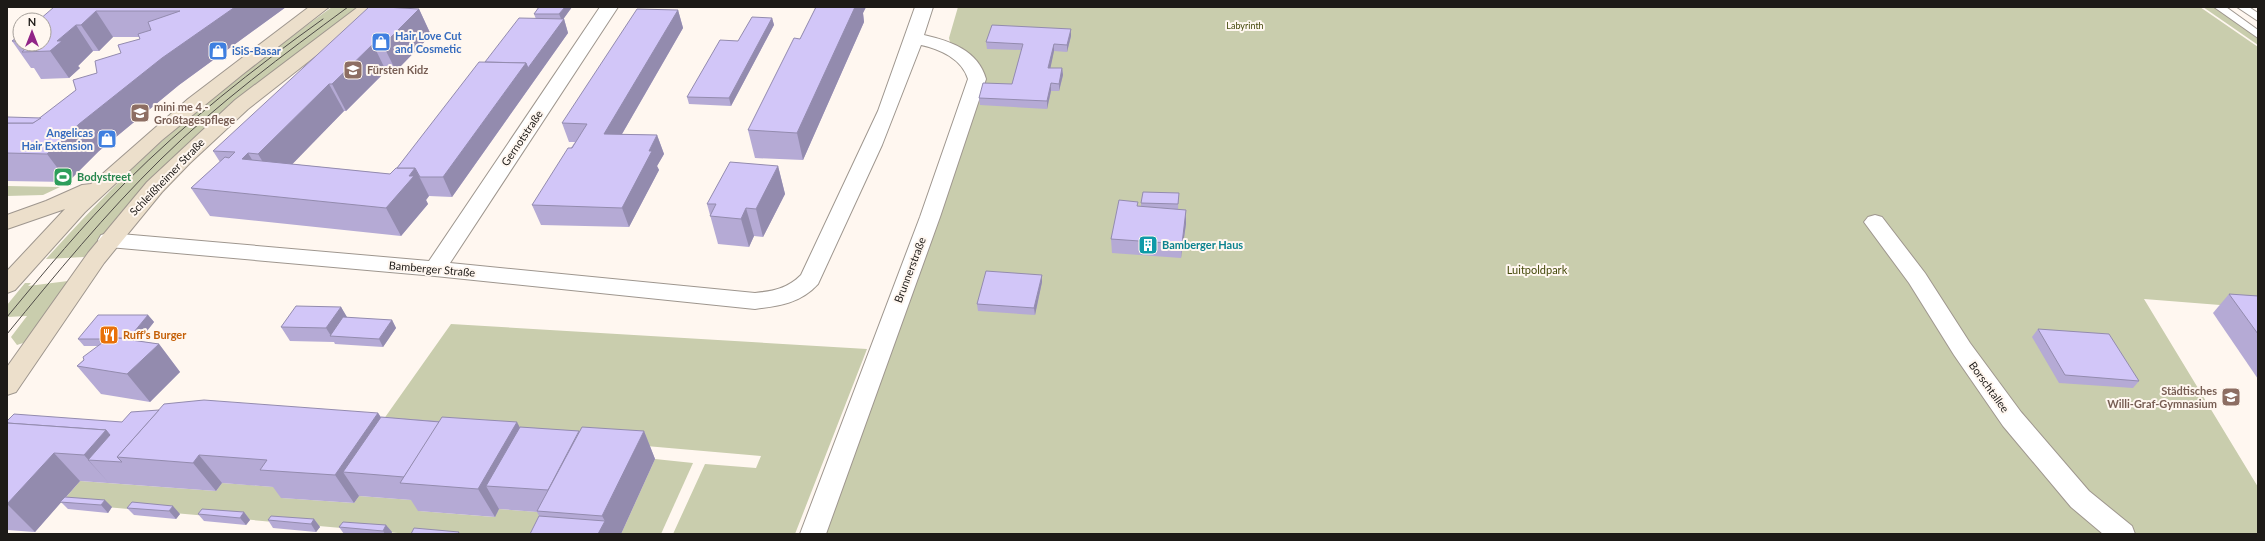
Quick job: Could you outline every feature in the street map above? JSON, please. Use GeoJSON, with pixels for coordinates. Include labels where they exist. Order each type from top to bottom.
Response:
{"type":"FeatureCollection","features":[{"type":"Feature","properties":{"kind":"main road"},"geometry":{"type":"LineString","coordinates":[[7,285],[70,216],[103,184],[193,104],[320,7]]}},
{"type":"Feature","properties":{"kind":"main road","name":"Schleißheimer Straße"},"geometry":{"type":"LineString","coordinates":[[8,381],[109,240],[156,186],[213,130],[287,67],[369,7]]}},
{"type":"Feature","properties":{"kind":"main road"},"geometry":{"type":"LineString","coordinates":[[7,222],[53,206],[103,184]]}},
{"type":"Feature","properties":{"kind":"street","name":"Gernotstraße"},"geometry":{"type":"LineString","coordinates":[[435,269],[609,7]]}},
{"type":"Feature","properties":{"kind":"street"},"geometry":{"type":"LineString","coordinates":[[916,39],[924,7]]}},
{"type":"Feature","properties":{"kind":"street","name":"Bamberger Straße"},"geometry":{"type":"LineString","coordinates":[[109,240],[435,269],[754,301],[787,296],[802,289],[810,279],[889,104],[916,39]]}},
{"type":"Feature","properties":{"kind":"street","name":"Brunnerstraße"},"geometry":{"type":"LineString","coordinates":[[813,534],[930,217],[978,79],[971,65],[952,50],[934,42],[916,39]]}},
{"type":"Feature","properties":{"kind":"street","name":"Borschtallee"},"geometry":{"type":"LineString","coordinates":[[1875,222],[1917,278],[1962,349],[2012,419],[2080,498],[2122,534]]}},
{"type":"Feature","properties":{"kind":"lane"},"geometry":{"type":"LineString","coordinates":[[2218,7],[2258,35]]}},
{"type":"Feature","properties":{"kind":"lane"},"geometry":{"type":"LineString","coordinates":[[2242,7],[2258,18]]}},
{"type":"Feature","properties":{"kind":"green space"},"geometry":{"type":"Polygon","coordinates":[[[332,7],[358,7],[232,104],[130,203],[84,257],[46,259],[116,185],[190,116],[242,74],[332,7]]]}},
{"type":"Feature","properties":{"kind":"green space","name":"Luitpoldpark"},"geometry":{"type":"Polygon","coordinates":[[[958,7],[2200,7],[2258,47],[2258,308],[2144,299],[2258,487],[2258,534],[816,534],[977,79],[952,51],[949,38],[958,7]]]}},
{"type":"Feature","properties":{"kind":"green space"},"geometry":{"type":"Polygon","coordinates":[[[2203,7],[2215,7],[2258,38],[2258,45],[2203,7]]]}},
{"type":"Feature","properties":{"kind":"green space"},"geometry":{"type":"Polygon","coordinates":[[[7,186],[60,187],[43,195],[7,196],[7,186]]]}},
{"type":"Feature","properties":{"kind":"green space"},"geometry":{"type":"Polygon","coordinates":[[[68,281],[26,342],[17,345],[11,337],[27,316],[7,317],[7,305],[25,283],[31,283],[28,286],[68,281]]]}},
{"type":"Feature","properties":{"kind":"green space"},"geometry":{"type":"Polygon","coordinates":[[[451,324],[867,349],[795,534],[673,534],[705,464],[756,468],[761,456],[381,423],[451,324]]]}},
{"type":"Feature","properties":{"kind":"green space"},"geometry":{"type":"Polygon","coordinates":[[[655,459],[693,463],[661,534],[621,534],[655,459]]]}},
{"type":"Feature","properties":{"kind":"green space"},"geometry":{"type":"Polygon","coordinates":[[[80,481],[216,491],[222,483],[288,488],[282,498],[354,503],[359,496],[425,501],[419,511],[494,517],[499,509],[565,514],[555,534],[409,534],[61,503],[80,481]]]}},
{"type":"Feature","properties":{"kind":"building"},"geometry":{"type":"Polygon","coordinates":[[[54,7],[235,7],[162,58],[79,124],[47,154],[7,153],[7,123],[33,123],[76,90],[73,80],[97,73],[95,61],[121,53],[118,45],[140,39],[138,34],[151,30],[148,22],[180,11],[96,11],[81,25],[76,25],[57,41],[62,41],[52,49],[52,12],[48,12],[54,7]]]}},
{"type":"Feature","properties":{"kind":"building"},"geometry":{"type":"Polygon","coordinates":[[[369,7],[419,9],[383,45],[373,44],[332,84],[329,84],[258,154],[248,153],[242,159],[390,174],[396,168],[415,168],[409,176],[414,176],[386,208],[191,188],[225,157],[229,158],[235,152],[213,151],[369,7]]]}},
{"type":"Feature","properties":{"kind":"building"},"geometry":{"type":"Polygon","coordinates":[[[539,7],[565,7],[559,14],[534,14],[539,7]]]}},
{"type":"Feature","properties":{"kind":"building"},"geometry":{"type":"Polygon","coordinates":[[[816,7],[855,7],[797,133],[748,130],[794,38],[800,39],[816,7]]]}},
{"type":"Feature","properties":{"kind":"building"},"geometry":{"type":"Polygon","coordinates":[[[637,9],[678,10],[604,134],[657,135],[649,151],[652,151],[622,208],[532,205],[568,148],[572,148],[587,124],[562,123],[637,9]]]}},
{"type":"Feature","properties":{"kind":"building"},"geometry":{"type":"Polygon","coordinates":[[[752,17],[772,18],[729,98],[687,97],[720,40],[738,41],[752,17]]]}},
{"type":"Feature","properties":{"kind":"building"},"geometry":{"type":"Polygon","coordinates":[[[519,18],[564,19],[528,68],[526,63],[485,62],[519,18]]]}},
{"type":"Feature","properties":{"kind":"building"},"geometry":{"type":"Polygon","coordinates":[[[992,25],[1071,29],[1067,45],[1054,44],[1048,68],[1062,68],[1059,84],[1051,83],[1047,101],[979,98],[983,83],[1012,84],[1023,44],[986,42],[992,25]]]}},
{"type":"Feature","properties":{"kind":"building"},"geometry":{"type":"Polygon","coordinates":[[[479,62],[526,63],[443,177],[420,177],[415,168],[397,168],[479,62]]]}},
{"type":"Feature","properties":{"kind":"building"},"geometry":{"type":"Polygon","coordinates":[[[8,117],[41,118],[33,123],[7,123],[8,117]]]}},
{"type":"Feature","properties":{"kind":"building"},"geometry":{"type":"Polygon","coordinates":[[[730,162],[778,166],[756,209],[746,208],[741,219],[710,216],[716,204],[707,204],[730,162]]]}},
{"type":"Feature","properties":{"kind":"building"},"geometry":{"type":"Polygon","coordinates":[[[1143,192],[1179,193],[1178,204],[1141,203],[1143,192]]]}},
{"type":"Feature","properties":{"kind":"building"},"geometry":{"type":"Polygon","coordinates":[[[1119,200],[1138,202],[1137,206],[1186,210],[1182,244],[1111,239],[1119,200]]]}},
{"type":"Feature","properties":{"kind":"building"},"geometry":{"type":"Polygon","coordinates":[[[986,271],[1042,275],[1034,308],[977,304],[986,271]]]}},
{"type":"Feature","properties":{"kind":"building"},"geometry":{"type":"Polygon","coordinates":[[[2229,294],[2258,296],[2258,334],[2229,294]]]}},
{"type":"Feature","properties":{"kind":"building"},"geometry":{"type":"Polygon","coordinates":[[[296,306],[341,307],[326,328],[281,327],[296,306]]]}},
{"type":"Feature","properties":{"kind":"building"},"geometry":{"type":"Polygon","coordinates":[[[98,315],[148,315],[129,338],[110,337],[108,339],[78,339],[98,315]]]}},
{"type":"Feature","properties":{"kind":"building"},"geometry":{"type":"Polygon","coordinates":[[[343,317],[392,320],[379,339],[330,336],[343,317]]]}},
{"type":"Feature","properties":{"kind":"building"},"geometry":{"type":"Polygon","coordinates":[[[2038,329],[2109,334],[2139,381],[2065,375],[2038,329]]]}},
{"type":"Feature","properties":{"kind":"building"},"geometry":{"type":"Polygon","coordinates":[[[110,337],[159,344],[127,374],[77,366],[84,360],[83,357],[110,337]]]}},
{"type":"Feature","properties":{"kind":"building"},"geometry":{"type":"Polygon","coordinates":[[[204,400],[378,413],[335,475],[260,470],[267,460],[199,455],[193,463],[117,457],[164,404],[204,400]]]}},
{"type":"Feature","properties":{"kind":"building"},"geometry":{"type":"Polygon","coordinates":[[[159,410],[117,457],[122,462],[88,460],[110,435],[106,430],[7,423],[7,421],[14,414],[122,422],[131,412],[159,410]]]}},
{"type":"Feature","properties":{"kind":"building"},"geometry":{"type":"Polygon","coordinates":[[[381,417],[440,422],[404,477],[343,472],[381,417]]]}},
{"type":"Feature","properties":{"kind":"building"},"geometry":{"type":"Polygon","coordinates":[[[442,417],[517,422],[478,489],[400,483],[442,417]]]}},
{"type":"Feature","properties":{"kind":"building"},"geometry":{"type":"Polygon","coordinates":[[[7,423],[106,430],[84,455],[54,453],[7,504],[7,423]]]}},
{"type":"Feature","properties":{"kind":"building"},"geometry":{"type":"Polygon","coordinates":[[[520,427],[579,431],[548,490],[486,486],[520,427]]]}},
{"type":"Feature","properties":{"kind":"building"},"geometry":{"type":"Polygon","coordinates":[[[582,427],[644,431],[602,516],[537,511],[582,427]]]}},
{"type":"Feature","properties":{"kind":"building"},"geometry":{"type":"Polygon","coordinates":[[[65,497],[105,500],[101,505],[60,502],[65,497]]]}},
{"type":"Feature","properties":{"kind":"building"},"geometry":{"type":"Polygon","coordinates":[[[132,502],[173,506],[169,511],[127,508],[132,502]]]}},
{"type":"Feature","properties":{"kind":"building"},"geometry":{"type":"Polygon","coordinates":[[[202,509],[244,512],[240,518],[198,514],[202,509]]]}},
{"type":"Feature","properties":{"kind":"building"},"geometry":{"type":"Polygon","coordinates":[[[271,516],[314,519],[311,524],[268,520],[271,516]]]}},
{"type":"Feature","properties":{"kind":"building"},"geometry":{"type":"Polygon","coordinates":[[[539,516],[605,521],[598,534],[530,534],[539,516]]]}},
{"type":"Feature","properties":{"kind":"building"},"geometry":{"type":"Polygon","coordinates":[[[343,522],[386,525],[383,531],[339,527],[343,522]]]}},
{"type":"Feature","properties":{"kind":"building"},"geometry":{"type":"Polygon","coordinates":[[[414,528],[459,532],[458,534],[411,534],[414,528]]]}},
{"type":"Feature","properties":{"kind":"tram line"},"geometry":{"type":"LineString","coordinates":[[7,334],[62,267],[140,180],[161,159],[228,99],[275,61],[348,7]]}},
{"type":"Feature","properties":{"kind":"tram line"},"geometry":{"type":"LineString","coordinates":[[7,317],[79,232],[148,160],[196,117],[271,57],[323,19]]}},
{"type":"Feature","properties":{"kind":"place","name":"Hair Love Cut and Cosmetic"},"geometry":{"type":"Point","coordinates":[381,42]}},
{"type":"Feature","properties":{"kind":"place","name":"iSiS-Basar"},"geometry":{"type":"Point","coordinates":[218,51]}},
{"type":"Feature","properties":{"kind":"place","name":"Fürsten Kidz"},"geometry":{"type":"Point","coordinates":[353,70]}},
{"type":"Feature","properties":{"kind":"place","name":"mini me 4 - Großtagespflege"},"geometry":{"type":"Point","coordinates":[140,113]}},
{"type":"Feature","properties":{"kind":"place","name":"Angelicas Hair Extension"},"geometry":{"type":"Point","coordinates":[107,139]}},
{"type":"Feature","properties":{"kind":"place","name":"Bodystreet"},"geometry":{"type":"Point","coordinates":[63,177]}},
{"type":"Feature","properties":{"kind":"place","name":"Bamberger Haus"},"geometry":{"type":"Point","coordinates":[1148,245]}},
{"type":"Feature","properties":{"kind":"place","name":"Ruff’s Burger"},"geometry":{"type":"Point","coordinates":[109,335]}},
{"type":"Feature","properties":{"kind":"place","name":"Städtisches Willi-Graf-Gymnasium"},"geometry":{"type":"Point","coordinates":[2231,397]}},
{"type":"Feature","properties":{"kind":"park label","name":"Labyrinth"},"geometry":{"type":"Point","coordinates":[1245,26]}}]}
